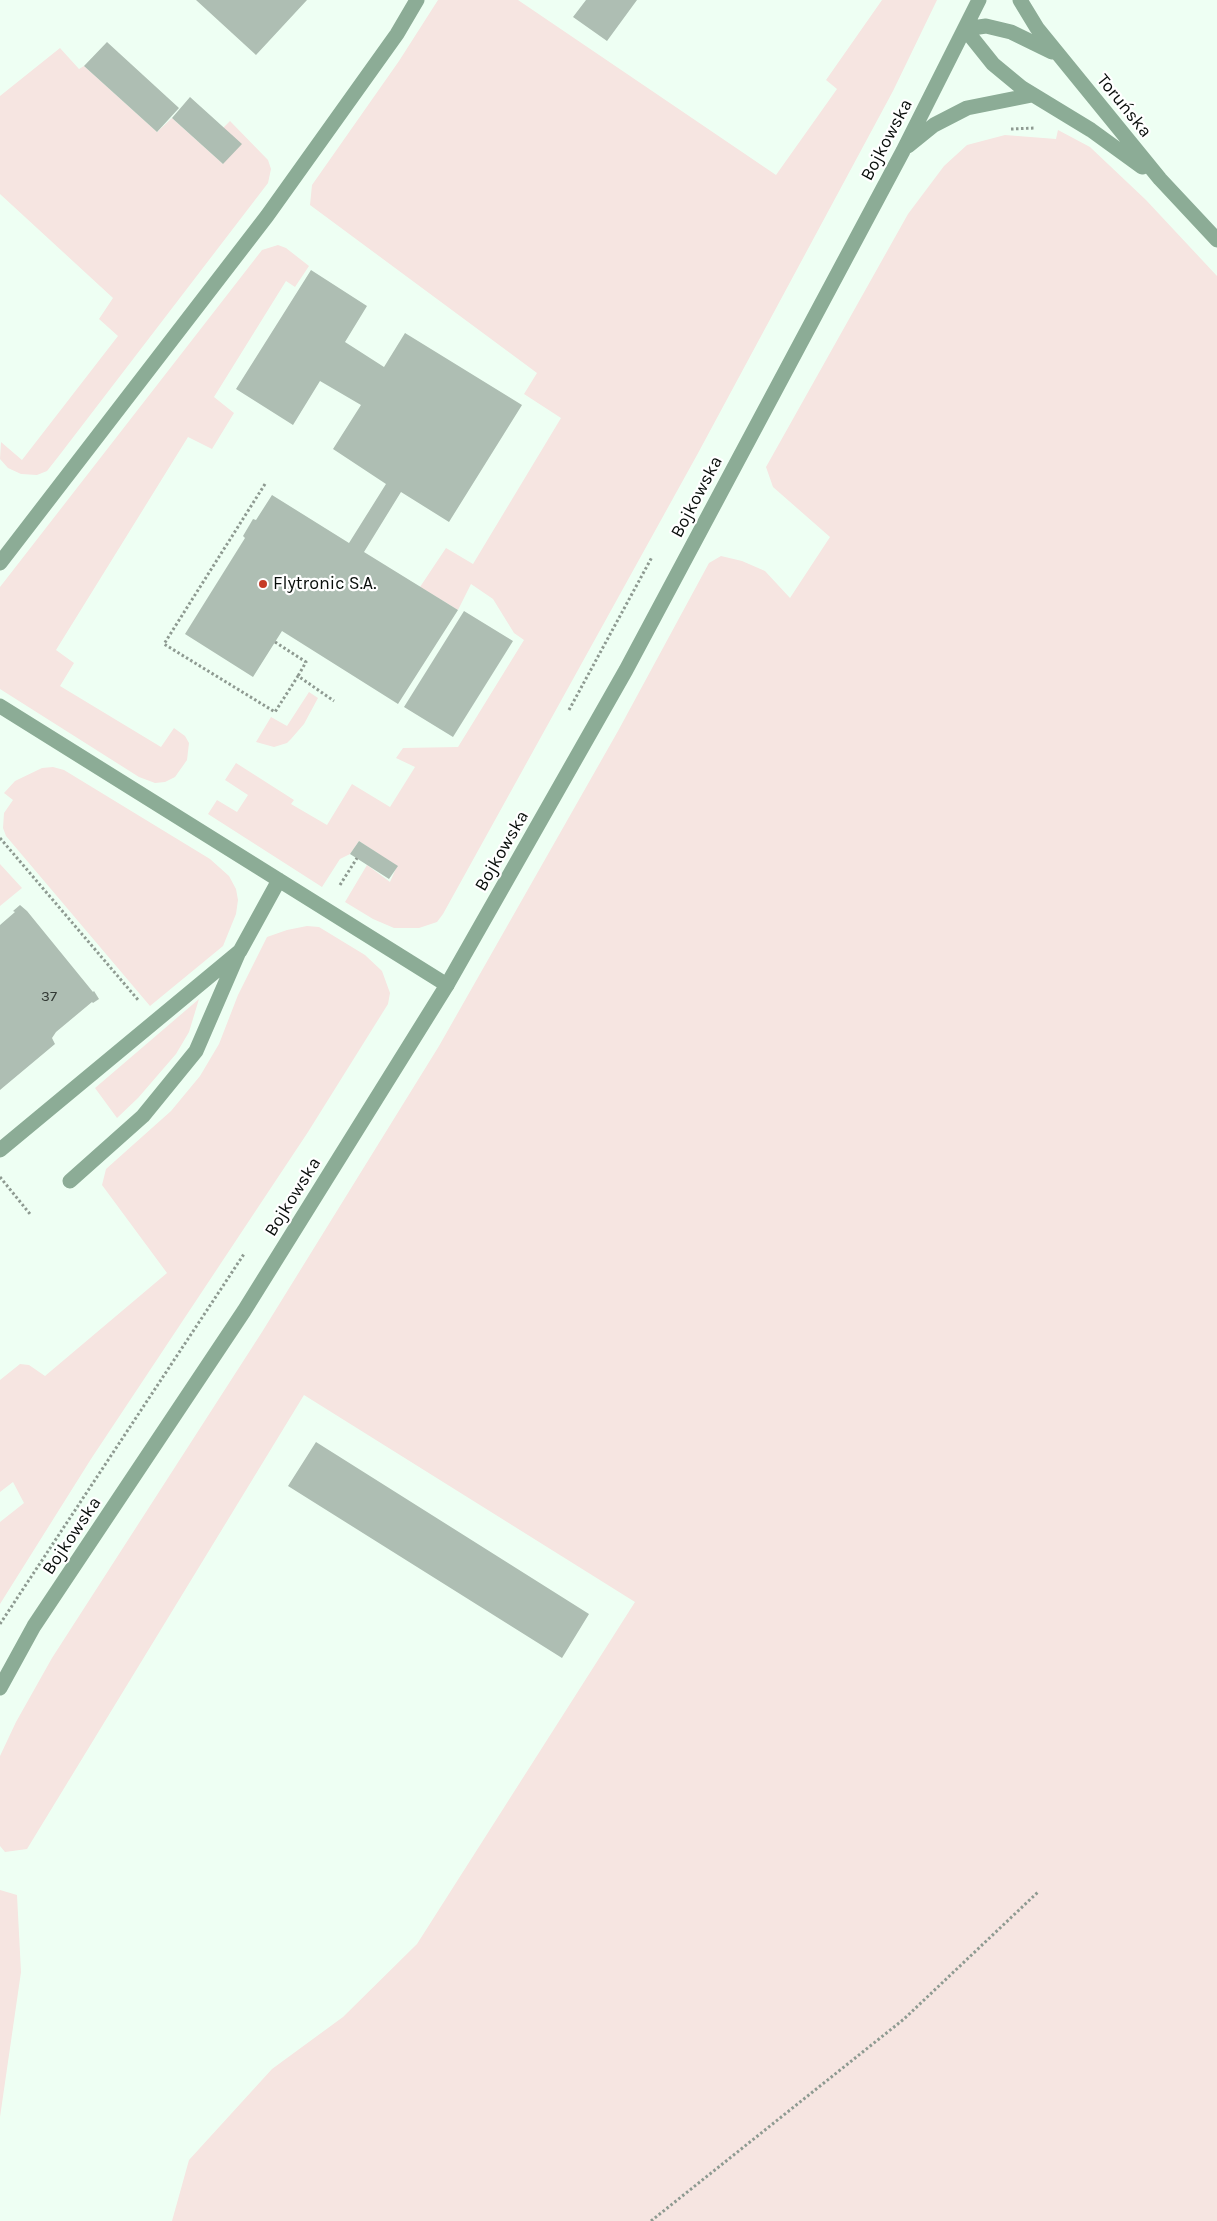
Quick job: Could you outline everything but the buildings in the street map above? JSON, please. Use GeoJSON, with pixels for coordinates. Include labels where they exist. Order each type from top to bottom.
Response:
{"type":"FeatureCollection","features":[{"type":"Feature","properties":{"kind":"street"},"geometry":{"type":"LineString","coordinates":[[0,563],[267,216],[397,34],[417,0]]}},
{"type":"Feature","properties":{"kind":"street","name":"Bojkowska"},"geometry":{"type":"LineString","coordinates":[[0,1688],[34,1626],[244,1311],[447,986],[626,670],[903,150],[979,0]]}},
{"type":"Feature","properties":{"kind":"street","name":"Toruńska"},"geometry":{"type":"LineString","coordinates":[[1020,0],[1037,28],[1160,179],[1217,240]]}},
{"type":"Feature","properties":{"kind":"street","name":"Toruńska"},"geometry":{"type":"LineString","coordinates":[[965,29],[986,26],[1011,32],[1039,44],[1060,57]]}},
{"type":"Feature","properties":{"kind":"street","name":"Toruńska"},"geometry":{"type":"LineString","coordinates":[[965,29],[993,64],[1032,95],[1091,130],[1160,179]]}},
{"type":"Feature","properties":{"kind":"street"},"geometry":{"type":"LineString","coordinates":[[903,150],[934,125],[967,108],[1032,95]]}},
{"type":"Feature","properties":{"kind":"street"},"geometry":{"type":"LineString","coordinates":[[0,706],[447,986]]}},
{"type":"Feature","properties":{"kind":"street"},"geometry":{"type":"LineString","coordinates":[[70,1181],[143,1116],[196,1051],[240,951],[279,880]]}},
{"type":"Feature","properties":{"kind":"street"},"geometry":{"type":"LineString","coordinates":[[0,1150],[240,951]]}},
{"type":"Feature","properties":{"kind":"path"},"geometry":{"type":"LineString","coordinates":[[1008,129],[1043,128]]}},
{"type":"Feature","properties":{"kind":"path"},"geometry":{"type":"LineString","coordinates":[[266,484],[164,644],[275,712],[306,662],[275,642]]}},
{"type":"Feature","properties":{"kind":"path"},"geometry":{"type":"LineString","coordinates":[[565,717],[655,552]]}},
{"type":"Feature","properties":{"kind":"path"},"geometry":{"type":"LineString","coordinates":[[298,676],[334,701]]}},
{"type":"Feature","properties":{"kind":"path"},"geometry":{"type":"LineString","coordinates":[[0,838],[156,1020]]}},
{"type":"Feature","properties":{"kind":"path"},"geometry":{"type":"LineString","coordinates":[[325,908],[357,858]]}},
{"type":"Feature","properties":{"kind":"path"},"geometry":{"type":"LineString","coordinates":[[0,1177],[30,1214]]}},
{"type":"Feature","properties":{"kind":"path"},"geometry":{"type":"LineString","coordinates":[[0,1624],[250,1246]]}},
{"type":"Feature","properties":{"kind":"path"},"geometry":{"type":"LineString","coordinates":[[651,2221],[904,2019],[1038,1892]]}},
{"type":"Feature","properties":{"kind":"shaded area"},"geometry":{"type":"Polygon","coordinates":[[[438,0],[518,0],[776,175],[837,89],[826,80],[882,0],[937,0],[893,91],[697,455],[443,914],[437,922],[419,928],[394,928],[373,919],[345,902],[367,865],[390,882],[397,866],[359,841],[350,854],[340,859],[322,887],[208,814],[217,800],[237,812],[248,795],[225,780],[236,763],[294,800],[291,804],[327,825],[352,784],[390,807],[415,767],[396,758],[403,748],[458,747],[524,640],[514,633],[493,599],[471,584],[458,610],[420,587],[446,548],[473,564],[561,418],[524,394],[537,373],[310,205],[312,185],[399,61],[438,0]]]}},
{"type":"Feature","properties":{"kind":"shaded area"},"geometry":{"type":"Polygon","coordinates":[[[60,48],[79,69],[84,66],[157,132],[172,118],[223,164],[224,127],[230,121],[268,160],[271,169],[268,183],[47,471],[37,475],[21,474],[8,468],[0,459],[1,442],[22,460],[118,336],[99,319],[113,298],[0,194],[0,96],[60,48]]]}},
{"type":"Feature","properties":{"kind":"shaded area"},"geometry":{"type":"Polygon","coordinates":[[[1058,130],[1090,147],[1146,200],[1217,276],[1217,2221],[172,2221],[189,2160],[272,2069],[343,2017],[417,1944],[635,1602],[304,1395],[27,1849],[5,1852],[0,1846],[0,1756],[16,1722],[52,1658],[262,1332],[439,1046],[618,731],[709,563],[721,556],[742,561],[765,571],[790,598],[830,537],[773,487],[766,467],[908,214],[944,166],[967,145],[1005,135],[1056,139],[1058,130]]]}},
{"type":"Feature","properties":{"kind":"shaded area"},"geometry":{"type":"Polygon","coordinates":[[[278,245],[286,248],[309,266],[295,287],[286,281],[214,397],[234,413],[212,449],[188,437],[56,650],[74,663],[60,686],[161,747],[174,728],[185,736],[189,743],[187,760],[175,777],[165,782],[155,783],[139,777],[0,689],[0,587],[262,250],[278,245]]]}},
{"type":"Feature","properties":{"kind":"shaded area"},"geometry":{"type":"Polygon","coordinates":[[[309,692],[318,698],[304,724],[287,743],[274,747],[256,742],[271,717],[287,726],[309,692]]]}},
{"type":"Feature","properties":{"kind":"shaded area"},"geometry":{"type":"Polygon","coordinates":[[[53,767],[64,770],[210,859],[229,876],[236,889],[238,900],[236,914],[223,946],[150,1006],[6,836],[3,828],[4,813],[13,800],[4,793],[15,781],[42,768],[53,767]]]}},
{"type":"Feature","properties":{"kind":"shaded area"},"geometry":{"type":"Polygon","coordinates":[[[0,864],[22,888],[0,906],[0,864]]]}},
{"type":"Feature","properties":{"kind":"shaded area"},"geometry":{"type":"Polygon","coordinates":[[[307,926],[319,927],[365,955],[382,971],[390,993],[388,1004],[308,1132],[91,1459],[0,1604],[0,1522],[24,1503],[13,1482],[0,1492],[0,1380],[20,1364],[29,1365],[45,1376],[167,1273],[102,1185],[106,1169],[171,1111],[200,1076],[219,1044],[238,995],[267,937],[307,926]]]}},
{"type":"Feature","properties":{"kind":"shaded area"},"geometry":{"type":"Polygon","coordinates":[[[199,999],[189,1032],[176,1054],[138,1098],[117,1118],[95,1088],[199,999]]]}},
{"type":"Feature","properties":{"kind":"shaded area"},"geometry":{"type":"Polygon","coordinates":[[[0,1890],[17,1895],[21,1972],[0,2117],[0,1890]]]}},
{"type":"Feature","properties":{"kind":"place","name":"Flytronic S.A."},"geometry":{"type":"Point","coordinates":[263,584]}}]}
